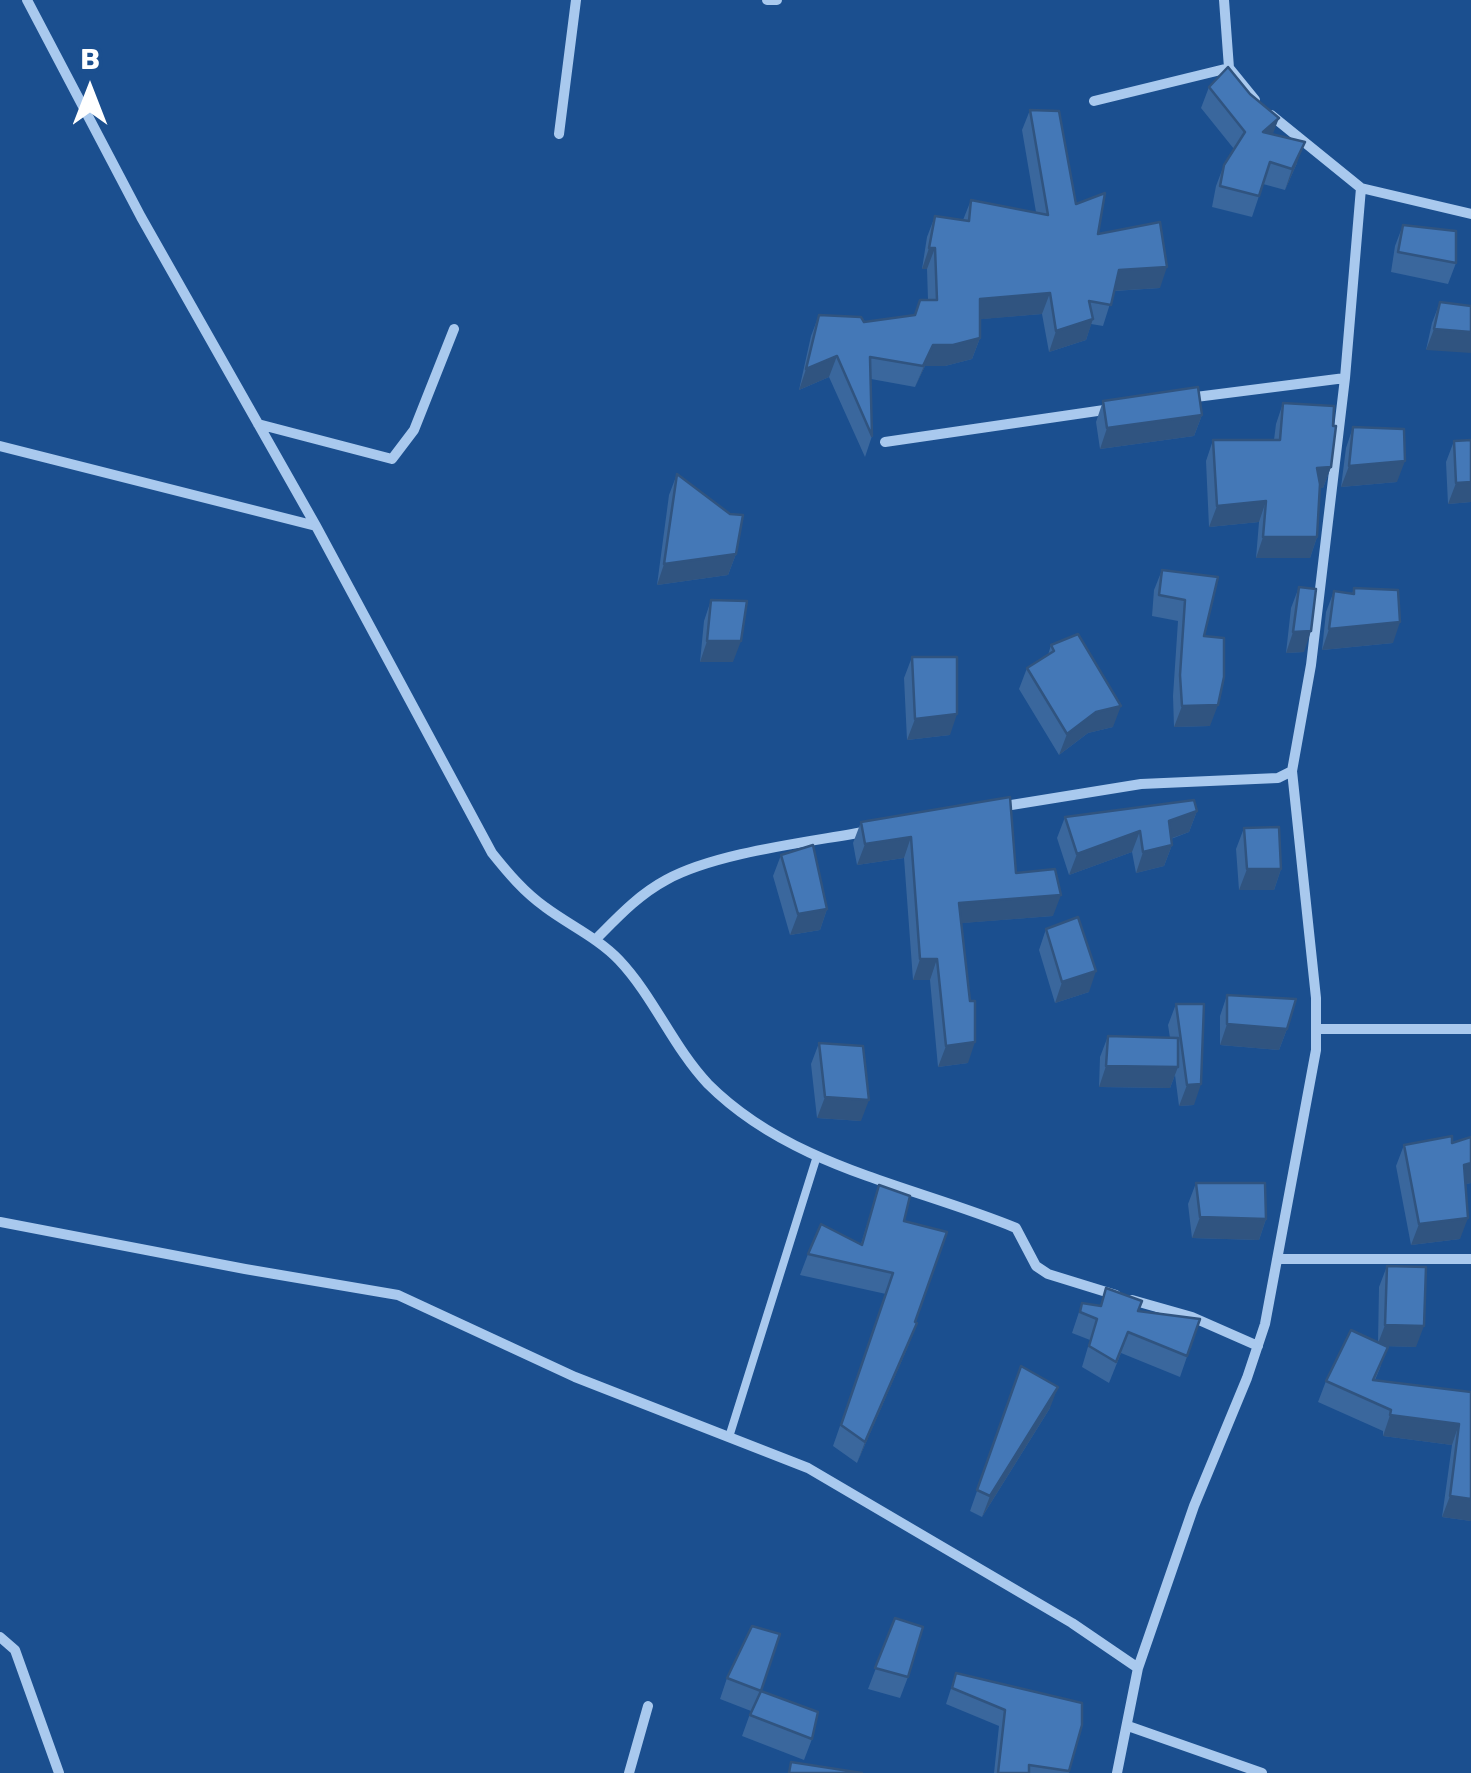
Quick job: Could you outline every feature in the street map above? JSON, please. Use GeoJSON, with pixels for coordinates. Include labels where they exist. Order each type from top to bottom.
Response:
{"type":"FeatureCollection","features":[{"type":"Feature","properties":{"kind":"street"},"geometry":{"type":"LineString","coordinates":[[28,0],[141,217],[316,526],[492,853],[514,880],[618,959],[704,1080],[752,1120],[795,1146],[895,1188],[1016,1228],[1036,1266],[1048,1274],[1192,1317],[1258,1346]]}},
{"type":"Feature","properties":{"kind":"street"},"geometry":{"type":"LineString","coordinates":[[559,134],[576,0]]}},
{"type":"Feature","properties":{"kind":"street"},"geometry":{"type":"LineString","coordinates":[[766,0],[777,0]]}},
{"type":"Feature","properties":{"kind":"street"},"geometry":{"type":"LineString","coordinates":[[1224,0],[1229,68],[1262,108],[1361,188],[1471,214]]}},
{"type":"Feature","properties":{"kind":"street"},"geometry":{"type":"LineString","coordinates":[[1094,100],[1229,68]]}},
{"type":"Feature","properties":{"kind":"street"},"geometry":{"type":"LineString","coordinates":[[1117,1773],[1138,1668],[1194,1506],[1258,1346],[1308,1098],[1318,1029],[1292,772],[1311,664],[1345,378],[1361,188]]}},
{"type":"Feature","properties":{"kind":"street"},"geometry":{"type":"LineString","coordinates":[[258,424],[392,459],[414,430],[454,329]]}},
{"type":"Feature","properties":{"kind":"street"},"geometry":{"type":"LineString","coordinates":[[1182,399],[1345,378]]}},
{"type":"Feature","properties":{"kind":"street"},"geometry":{"type":"LineString","coordinates":[[885,442],[1122,408]]}},
{"type":"Feature","properties":{"kind":"street"},"geometry":{"type":"LineString","coordinates":[[0,446],[316,526]]}},
{"type":"Feature","properties":{"kind":"street"},"geometry":{"type":"LineString","coordinates":[[992,808],[1140,784],[1278,778],[1292,772]]}},
{"type":"Feature","properties":{"kind":"street"},"geometry":{"type":"LineString","coordinates":[[595,940],[634,902],[666,880],[696,868],[792,844],[874,830]]}},
{"type":"Feature","properties":{"kind":"street"},"geometry":{"type":"LineString","coordinates":[[1318,1029],[1471,1029]]}},
{"type":"Feature","properties":{"kind":"street"},"geometry":{"type":"LineString","coordinates":[[0,1222],[398,1295],[575,1377],[808,1468],[1056,1614],[1138,1668]]}},
{"type":"Feature","properties":{"kind":"street"},"geometry":{"type":"LineString","coordinates":[[1278,1259],[1471,1259]]}},
{"type":"Feature","properties":{"kind":"street"},"geometry":{"type":"LineString","coordinates":[[0,1637],[15,1650],[59,1773]]}},
{"type":"Feature","properties":{"kind":"street"},"geometry":{"type":"LineString","coordinates":[[628,1773],[648,1706]]}},
{"type":"Feature","properties":{"kind":"street"},"geometry":{"type":"LineString","coordinates":[[1128,1726],[1262,1773]]}},
{"type":"Feature","properties":{"kind":"lane"},"geometry":{"type":"LineString","coordinates":[[729,1437],[817,1156]]}},
{"type":"Feature","properties":{"kind":"building"},"geometry":{"type":"Polygon","coordinates":[[[1228,67],[1250,94],[1279,118],[1263,132],[1305,142],[1292,169],[1270,162],[1259,196],[1220,186],[1224,165],[1245,132],[1209,87],[1228,67]]]}},
{"type":"Feature","properties":{"kind":"building"},"geometry":{"type":"Polygon","coordinates":[[[1030,110],[1059,111],[1076,204],[1105,193],[1098,234],[1160,222],[1167,267],[1119,270],[1111,305],[1089,301],[1093,319],[1056,331],[1050,293],[980,299],[980,338],[933,345],[923,366],[870,357],[872,436],[837,356],[806,369],[819,315],[861,317],[864,322],[915,315],[920,300],[937,300],[935,248],[929,248],[935,216],[969,221],[971,200],[1048,215],[1030,110]]]}},
{"type":"Feature","properties":{"kind":"building"},"geometry":{"type":"Polygon","coordinates":[[[1403,225],[1456,231],[1456,263],[1398,252],[1403,225]]]}},
{"type":"Feature","properties":{"kind":"building"},"geometry":{"type":"Polygon","coordinates":[[[1440,302],[1471,306],[1471,332],[1434,329],[1440,302]]]}},
{"type":"Feature","properties":{"kind":"building"},"geometry":{"type":"Polygon","coordinates":[[[1198,387],[1202,415],[1107,428],[1103,401],[1198,387]]]}},
{"type":"Feature","properties":{"kind":"building"},"geometry":{"type":"Polygon","coordinates":[[[1283,403],[1334,406],[1331,467],[1317,468],[1317,537],[1263,537],[1266,501],[1217,506],[1213,440],[1280,440],[1283,403]]]}},
{"type":"Feature","properties":{"kind":"building"},"geometry":{"type":"Polygon","coordinates":[[[1353,427],[1404,429],[1405,461],[1349,466],[1353,427]]]}},
{"type":"Feature","properties":{"kind":"building"},"geometry":{"type":"Polygon","coordinates":[[[1471,440],[1471,482],[1456,483],[1454,441],[1471,440]]]}},
{"type":"Feature","properties":{"kind":"building"},"geometry":{"type":"Polygon","coordinates":[[[677,474],[730,514],[743,515],[736,554],[664,564],[677,474]]]}},
{"type":"Feature","properties":{"kind":"building"},"geometry":{"type":"Polygon","coordinates":[[[1162,570],[1218,577],[1204,636],[1224,638],[1224,677],[1218,705],[1182,706],[1185,600],[1159,595],[1162,570]]]}},
{"type":"Feature","properties":{"kind":"building"},"geometry":{"type":"Polygon","coordinates":[[[1299,587],[1316,589],[1311,631],[1293,632],[1299,587]]]}},
{"type":"Feature","properties":{"kind":"building"},"geometry":{"type":"Polygon","coordinates":[[[1354,588],[1398,590],[1400,622],[1329,629],[1334,591],[1354,594],[1354,588]]]}},
{"type":"Feature","properties":{"kind":"building"},"geometry":{"type":"Polygon","coordinates":[[[711,600],[747,601],[741,641],[707,641],[711,600]]]}},
{"type":"Feature","properties":{"kind":"building"},"geometry":{"type":"Polygon","coordinates":[[[1078,634],[1121,706],[1096,712],[1067,734],[1027,668],[1054,651],[1051,645],[1078,634]]]}},
{"type":"Feature","properties":{"kind":"building"},"geometry":{"type":"Polygon","coordinates":[[[912,657],[957,657],[957,714],[915,719],[912,657]]]}},
{"type":"Feature","properties":{"kind":"building"},"geometry":{"type":"Polygon","coordinates":[[[1010,797],[1016,873],[1055,869],[1061,895],[959,903],[970,1001],[975,1001],[975,1042],[946,1046],[937,959],[920,959],[911,837],[865,844],[861,822],[1010,797]]]}},
{"type":"Feature","properties":{"kind":"building"},"geometry":{"type":"Polygon","coordinates":[[[1194,800],[1197,811],[1169,821],[1172,845],[1143,852],[1140,831],[1077,854],[1065,817],[1194,800]]]}},
{"type":"Feature","properties":{"kind":"building"},"geometry":{"type":"Polygon","coordinates":[[[1279,827],[1281,869],[1247,869],[1244,828],[1279,827]]]}},
{"type":"Feature","properties":{"kind":"building"},"geometry":{"type":"Polygon","coordinates":[[[813,845],[827,909],[798,914],[781,855],[813,845]]]}},
{"type":"Feature","properties":{"kind":"building"},"geometry":{"type":"Polygon","coordinates":[[[1078,917],[1096,971],[1062,982],[1046,929],[1078,917]]]}},
{"type":"Feature","properties":{"kind":"building"},"geometry":{"type":"Polygon","coordinates":[[[1227,995],[1296,999],[1287,1029],[1227,1024],[1227,995]]]}},
{"type":"Feature","properties":{"kind":"building"},"geometry":{"type":"Polygon","coordinates":[[[1176,1004],[1204,1004],[1201,1084],[1187,1085],[1176,1004]]]}},
{"type":"Feature","properties":{"kind":"building"},"geometry":{"type":"Polygon","coordinates":[[[1108,1036],[1178,1038],[1178,1067],[1106,1066],[1108,1036]]]}},
{"type":"Feature","properties":{"kind":"building"},"geometry":{"type":"Polygon","coordinates":[[[819,1043],[863,1046],[869,1100],[825,1097],[819,1043]]]}},
{"type":"Feature","properties":{"kind":"building"},"geometry":{"type":"Polygon","coordinates":[[[1452,1136],[1452,1143],[1471,1137],[1471,1163],[1464,1165],[1468,1218],[1419,1224],[1404,1145],[1452,1136]]]}},
{"type":"Feature","properties":{"kind":"building"},"geometry":{"type":"Polygon","coordinates":[[[1196,1183],[1265,1183],[1266,1219],[1200,1217],[1196,1183]]]}},
{"type":"Feature","properties":{"kind":"building"},"geometry":{"type":"Polygon","coordinates":[[[879,1185],[910,1196],[904,1221],[947,1232],[917,1323],[865,1442],[841,1425],[893,1273],[808,1254],[821,1224],[862,1245],[879,1185]]]}},
{"type":"Feature","properties":{"kind":"building"},"geometry":{"type":"Polygon","coordinates":[[[1387,1266],[1426,1267],[1424,1326],[1385,1325],[1387,1266]]]}},
{"type":"Feature","properties":{"kind":"building"},"geometry":{"type":"Polygon","coordinates":[[[1106,1288],[1142,1301],[1138,1311],[1200,1319],[1187,1356],[1128,1332],[1116,1362],[1089,1346],[1097,1319],[1080,1312],[1082,1303],[1101,1306],[1106,1288]]]}},
{"type":"Feature","properties":{"kind":"building"},"geometry":{"type":"Polygon","coordinates":[[[1351,1330],[1388,1347],[1373,1380],[1471,1392],[1471,1499],[1450,1496],[1459,1424],[1390,1415],[1391,1410],[1326,1381],[1351,1330]]]}},
{"type":"Feature","properties":{"kind":"building"},"geometry":{"type":"Polygon","coordinates":[[[1021,1366],[1058,1387],[990,1496],[977,1490],[1021,1366]]]}},
{"type":"Feature","properties":{"kind":"building"},"geometry":{"type":"Polygon","coordinates":[[[895,1618],[923,1627],[908,1677],[875,1668],[895,1618]]]}},
{"type":"Feature","properties":{"kind":"building"},"geometry":{"type":"Polygon","coordinates":[[[752,1626],[780,1634],[761,1691],[727,1678],[752,1626]]]}},
{"type":"Feature","properties":{"kind":"building"},"geometry":{"type":"Polygon","coordinates":[[[956,1673],[1082,1703],[1082,1725],[1069,1771],[1029,1765],[1029,1773],[998,1773],[1005,1710],[952,1688],[956,1673]]]}},
{"type":"Feature","properties":{"kind":"building"},"geometry":{"type":"Polygon","coordinates":[[[761,1691],[818,1712],[812,1739],[750,1715],[761,1691]]]}},
{"type":"Feature","properties":{"kind":"building"},"geometry":{"type":"Polygon","coordinates":[[[791,1762],[862,1773],[789,1773],[791,1762]]]}}]}
